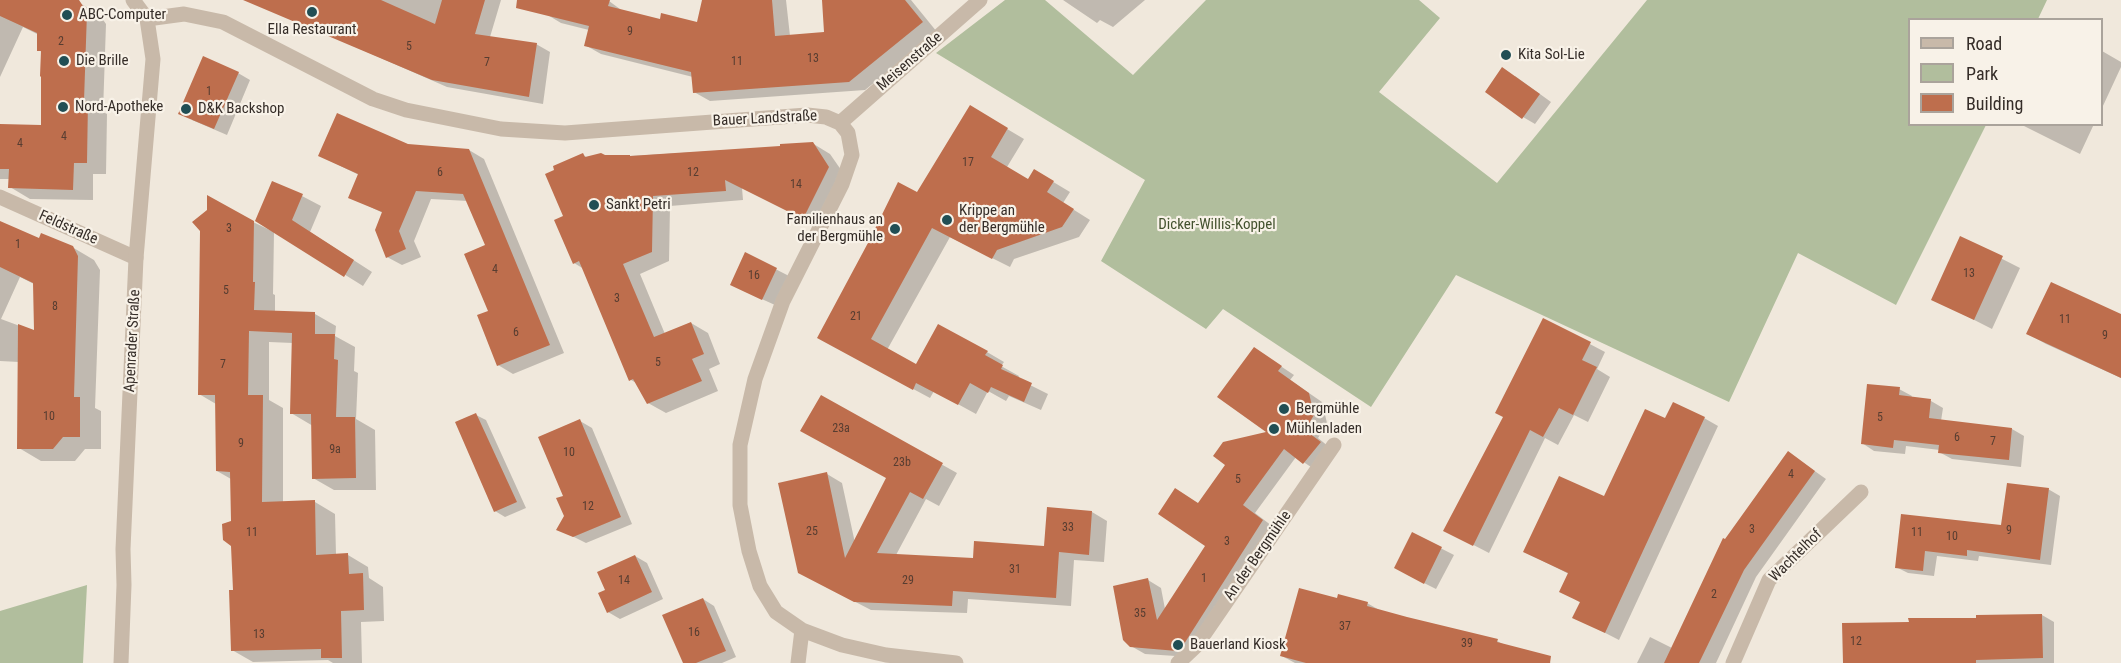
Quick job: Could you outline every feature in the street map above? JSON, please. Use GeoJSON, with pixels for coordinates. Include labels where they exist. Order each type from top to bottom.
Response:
{"type":"FeatureCollection","features":[{"type":"Feature","properties":{"kind":"street"},"geometry":{"type":"LineString","coordinates":[[133,0],[147,19]]}},
{"type":"Feature","properties":{"kind":"street","name":"Meisenstraße"},"geometry":{"type":"LineString","coordinates":[[840,123],[980,0]]}},
{"type":"Feature","properties":{"kind":"street","name":"Bauer Landstraße"},"geometry":{"type":"LineString","coordinates":[[147,19],[184,14],[223,22],[372,99],[406,110],[501,129],[565,133],[807,115],[826,117],[840,123]]}},
{"type":"Feature","properties":{"kind":"street","name":"Apenrader Straße"},"geometry":{"type":"LineString","coordinates":[[121,663],[123,549],[136,258],[153,59],[147,19]]}},
{"type":"Feature","properties":{"kind":"street"},"geometry":{"type":"LineString","coordinates":[[840,123],[848,133],[852,155],[842,184],[783,301],[755,379],[740,445],[740,505],[749,551],[760,586],[776,612],[802,630],[842,645],[886,655],[956,663]]}},
{"type":"Feature","properties":{"kind":"street","name":"Feldstraße"},"geometry":{"type":"LineString","coordinates":[[0,197],[136,258]]}},
{"type":"Feature","properties":{"kind":"street","name":"An der Bergmühle"},"geometry":{"type":"LineString","coordinates":[[1178,663],[1196,646],[1334,446]]}},
{"type":"Feature","properties":{"kind":"street","name":"Wachtelhof"},"geometry":{"type":"LineString","coordinates":[[1733,663],[1769,580],[1861,492]]}},
{"type":"Feature","properties":{"kind":"street"},"geometry":{"type":"LineString","coordinates":[[798,663],[802,630]]}},
{"type":"Feature","properties":{"kind":"green space","name":"Dicker-Willis-Koppel"},"geometry":{"type":"Polygon","coordinates":[[[1005,0],[1045,0],[1133,75],[1206,0],[1419,0],[1440,18],[1379,92],[1497,183],[1647,0],[2047,0],[2038,18],[1908,18],[1908,126],[1986,126],[1896,305],[1798,253],[1729,402],[1456,275],[1371,407],[1223,309],[1206,329],[1101,261],[1145,180],[936,53],[1005,0]]]}},
{"type":"Feature","properties":{"kind":"green space"},"geometry":{"type":"Polygon","coordinates":[[[87,585],[83,663],[0,663],[0,611],[87,585]]]}},
{"type":"Feature","properties":{"kind":"building"},"geometry":{"type":"Polygon","coordinates":[[[0,0],[79,0],[87,12],[84,101],[88,101],[87,163],[74,163],[73,190],[8,188],[9,169],[0,169],[0,124],[41,125],[41,51],[37,51],[37,33],[0,16],[0,0]]]}},
{"type":"Feature","properties":{"kind":"building"},"geometry":{"type":"Polygon","coordinates":[[[243,0],[381,0],[435,24],[442,0],[485,0],[475,34],[537,43],[529,97],[432,80],[243,0]]]}},
{"type":"Feature","properties":{"kind":"building"},"geometry":{"type":"Polygon","coordinates":[[[517,0],[610,0],[608,6],[660,19],[661,13],[697,22],[702,0],[772,0],[775,36],[824,32],[822,0],[905,0],[923,22],[849,82],[693,93],[691,72],[584,46],[589,26],[516,8],[517,0]]]}},
{"type":"Feature","properties":{"kind":"building"},"geometry":{"type":"Polygon","coordinates":[[[203,56],[239,72],[214,129],[178,114],[203,56]]]}},
{"type":"Feature","properties":{"kind":"building"},"geometry":{"type":"Polygon","coordinates":[[[1502,67],[1540,94],[1522,119],[1485,92],[1502,67]]]}},
{"type":"Feature","properties":{"kind":"building"},"geometry":{"type":"Polygon","coordinates":[[[970,105],[1008,128],[991,157],[1028,179],[1034,169],[1054,181],[1047,192],[1074,209],[1062,227],[997,250],[992,259],[932,228],[871,339],[916,364],[938,324],[988,351],[985,355],[1003,365],[1001,369],[1032,383],[1024,402],[991,387],[988,393],[970,383],[958,405],[916,383],[913,390],[817,338],[898,182],[917,192],[970,105]]]}},
{"type":"Feature","properties":{"kind":"building"},"geometry":{"type":"Polygon","coordinates":[[[337,113],[408,144],[469,149],[550,345],[497,366],[477,315],[488,311],[464,254],[485,245],[463,194],[416,191],[399,231],[406,249],[386,258],[375,230],[382,212],[348,198],[358,174],[318,156],[337,113]]]}},
{"type":"Feature","properties":{"kind":"building"},"geometry":{"type":"Polygon","coordinates":[[[813,142],[829,167],[803,219],[725,180],[726,191],[653,196],[652,252],[623,264],[654,337],[691,322],[704,354],[692,359],[702,381],[647,404],[633,379],[629,381],[579,261],[573,264],[554,220],[563,216],[545,174],[554,170],[553,166],[583,153],[585,157],[601,153],[630,156],[813,142]]]}},
{"type":"Feature","properties":{"kind":"building"},"geometry":{"type":"Polygon","coordinates":[[[272,181],[303,194],[292,220],[354,260],[344,277],[255,221],[272,181]]]}},
{"type":"Feature","properties":{"kind":"building"},"geometry":{"type":"Polygon","coordinates":[[[207,195],[254,221],[254,310],[315,312],[315,334],[335,334],[334,359],[338,360],[336,417],[355,417],[356,478],[312,479],[311,414],[290,414],[292,333],[249,331],[248,395],[263,395],[262,502],[315,500],[316,555],[348,553],[349,574],[363,573],[364,610],[341,611],[342,658],[321,658],[321,649],[231,651],[229,590],[233,590],[231,546],[223,540],[222,524],[231,521],[230,472],[216,471],[215,395],[198,395],[200,231],[192,222],[207,210],[207,195]]]}},
{"type":"Feature","properties":{"kind":"building"},"geometry":{"type":"Polygon","coordinates":[[[0,221],[39,238],[41,233],[73,246],[78,256],[74,397],[80,397],[80,437],[63,437],[53,449],[17,449],[18,324],[34,330],[33,283],[0,267],[0,221]]]}},
{"type":"Feature","properties":{"kind":"building"},"geometry":{"type":"Polygon","coordinates":[[[1960,236],[2003,256],[1974,320],[1931,300],[1960,236]]]}},
{"type":"Feature","properties":{"kind":"building"},"geometry":{"type":"Polygon","coordinates":[[[745,252],[777,268],[762,300],[730,285],[745,252]]]}},
{"type":"Feature","properties":{"kind":"building"},"geometry":{"type":"Polygon","coordinates":[[[2051,282],[2121,314],[2121,378],[2026,334],[2051,282]]]}},
{"type":"Feature","properties":{"kind":"building"},"geometry":{"type":"Polygon","coordinates":[[[1543,318],[1591,342],[1582,360],[1597,367],[1573,415],[1559,408],[1543,437],[1530,430],[1473,546],[1443,531],[1503,417],[1495,413],[1543,318]]]}},
{"type":"Feature","properties":{"kind":"building"},"geometry":{"type":"Polygon","coordinates":[[[1254,347],[1282,366],[1278,371],[1309,393],[1314,415],[1305,430],[1321,442],[1303,464],[1284,449],[1243,505],[1263,520],[1184,644],[1177,651],[1130,647],[1123,640],[1113,586],[1148,578],[1157,620],[1205,546],[1158,514],[1175,488],[1198,503],[1225,465],[1213,456],[1223,442],[1266,432],[1217,397],[1254,347]]]}},
{"type":"Feature","properties":{"kind":"building"},"geometry":{"type":"Polygon","coordinates":[[[1867,384],[1900,387],[1899,395],[1931,399],[1929,418],[2012,428],[2009,460],[1938,453],[1939,445],[1894,440],[1893,448],[1861,444],[1867,384]]]}},
{"type":"Feature","properties":{"kind":"building"},"geometry":{"type":"Polygon","coordinates":[[[821,395],[943,463],[923,499],[910,492],[877,553],[973,558],[974,541],[1044,546],[1047,507],[1092,511],[1089,555],[1059,552],[1056,598],[953,591],[952,606],[854,602],[798,573],[778,483],[827,472],[845,558],[886,478],[800,431],[821,395]]]}},
{"type":"Feature","properties":{"kind":"building"},"geometry":{"type":"Polygon","coordinates":[[[1673,402],[1705,417],[1605,633],[1572,618],[1580,602],[1559,592],[1568,573],[1523,552],[1559,476],[1604,496],[1645,409],[1665,418],[1673,402]]]}},
{"type":"Feature","properties":{"kind":"building"},"geometry":{"type":"Polygon","coordinates":[[[476,413],[517,502],[494,512],[455,422],[476,413]]]}},
{"type":"Feature","properties":{"kind":"building"},"geometry":{"type":"Polygon","coordinates":[[[580,419],[621,517],[573,537],[556,530],[564,516],[556,498],[563,496],[538,437],[580,419]]]}},
{"type":"Feature","properties":{"kind":"building"},"geometry":{"type":"Polygon","coordinates":[[[1788,451],[1815,471],[1744,570],[1699,663],[1664,663],[1723,538],[1725,539],[1788,451]]]}},
{"type":"Feature","properties":{"kind":"building"},"geometry":{"type":"Polygon","coordinates":[[[2007,483],[2049,488],[2040,560],[1967,550],[1967,556],[1925,551],[1923,571],[1895,568],[1901,514],[2001,525],[2007,483]]]}},
{"type":"Feature","properties":{"kind":"building"},"geometry":{"type":"Polygon","coordinates":[[[1412,532],[1442,547],[1424,584],[1394,568],[1412,532]]]}},
{"type":"Feature","properties":{"kind":"building"},"geometry":{"type":"Polygon","coordinates":[[[635,555],[652,592],[607,613],[598,593],[605,590],[597,572],[635,555]]]}},
{"type":"Feature","properties":{"kind":"building"},"geometry":{"type":"Polygon","coordinates":[[[1299,588],[1337,598],[1338,594],[1368,602],[1367,606],[1498,639],[1497,642],[1551,656],[1550,663],[1306,663],[1280,656],[1299,588]]]}},
{"type":"Feature","properties":{"kind":"building"},"geometry":{"type":"Polygon","coordinates":[[[703,598],[726,651],[696,663],[683,663],[662,615],[703,598]]]}},
{"type":"Feature","properties":{"kind":"building"},"geometry":{"type":"Polygon","coordinates":[[[2042,614],[2043,658],[1976,660],[1976,663],[1843,663],[1842,623],[1909,622],[1908,618],[1976,618],[1976,615],[2042,614]]]}},
{"type":"Feature","properties":{"kind":"place","name":"Ella Restaurant"},"geometry":{"type":"Point","coordinates":[312,12]}},
{"type":"Feature","properties":{"kind":"place","name":"ABC-Computer"},"geometry":{"type":"Point","coordinates":[67,15]}},
{"type":"Feature","properties":{"kind":"place","name":"Kita Sol-Lie"},"geometry":{"type":"Point","coordinates":[1506,55]}},
{"type":"Feature","properties":{"kind":"place","name":"Die Brille"},"geometry":{"type":"Point","coordinates":[64,61]}},
{"type":"Feature","properties":{"kind":"place","name":"Nord-Apotheke"},"geometry":{"type":"Point","coordinates":[63,107]}},
{"type":"Feature","properties":{"kind":"place","name":"D&K Backshop"},"geometry":{"type":"Point","coordinates":[186,109]}},
{"type":"Feature","properties":{"kind":"place","name":"Sankt Petri"},"geometry":{"type":"Point","coordinates":[594,205]}},
{"type":"Feature","properties":{"kind":"place","name":"Krippe an der Bergmühle"},"geometry":{"type":"Point","coordinates":[947,220]}},
{"type":"Feature","properties":{"kind":"place","name":"Familienhaus an der Bergmühle"},"geometry":{"type":"Point","coordinates":[895,229]}},
{"type":"Feature","properties":{"kind":"place","name":"Bergmühle"},"geometry":{"type":"Point","coordinates":[1284,409]}},
{"type":"Feature","properties":{"kind":"place","name":"Mühlenladen"},"geometry":{"type":"Point","coordinates":[1274,429]}},
{"type":"Feature","properties":{"kind":"place","name":"Bauerland Kiosk"},"geometry":{"type":"Point","coordinates":[1178,645]}}]}
